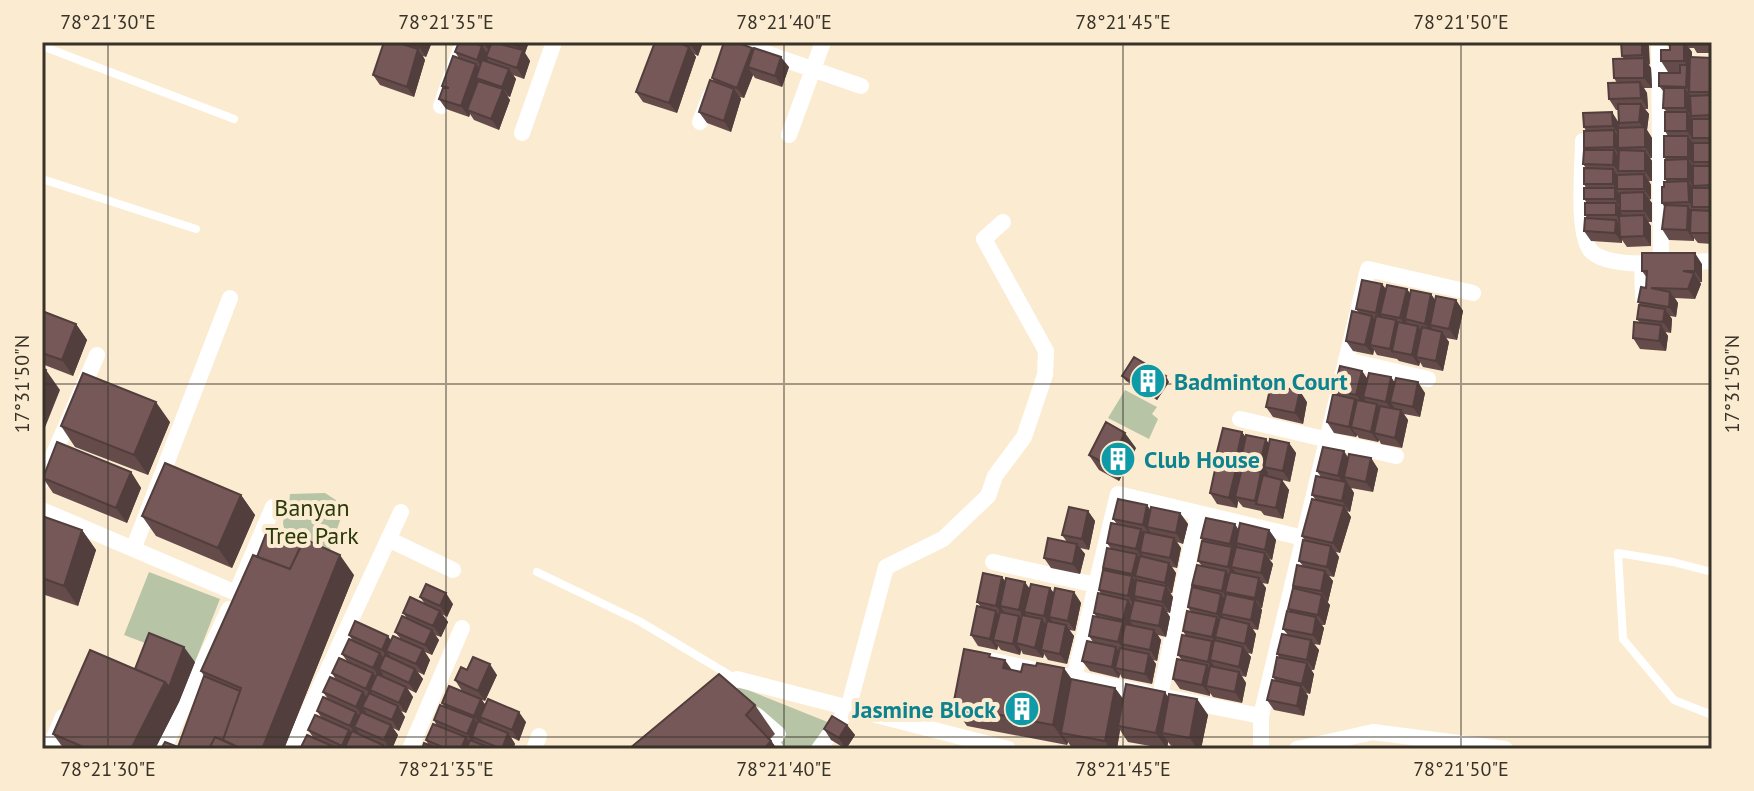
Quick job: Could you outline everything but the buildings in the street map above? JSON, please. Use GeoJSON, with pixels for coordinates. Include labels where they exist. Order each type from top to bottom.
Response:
{"type":"FeatureCollection","features":[{"type":"Feature","properties":{"kind":"street"},"geometry":{"type":"LineString","coordinates":[[441,106],[463,42]]}},
{"type":"Feature","properties":{"kind":"street"},"geometry":{"type":"LineString","coordinates":[[522,133],[554,42]]}},
{"type":"Feature","properties":{"kind":"street"},"geometry":{"type":"LineString","coordinates":[[789,135],[823,42]]}},
{"type":"Feature","properties":{"kind":"street"},"geometry":{"type":"LineString","coordinates":[[1659,42],[1661,262]]}},
{"type":"Feature","properties":{"kind":"street"},"geometry":{"type":"LineString","coordinates":[[730,46],[861,86]]}},
{"type":"Feature","properties":{"kind":"street"},"geometry":{"type":"LineString","coordinates":[[700,122],[715,82]]}},
{"type":"Feature","properties":{"kind":"street"},"geometry":{"type":"LineString","coordinates":[[1583,141],[1583,233],[1590,250],[1623,263],[1712,261]]}},
{"type":"Feature","properties":{"kind":"street"},"geometry":{"type":"LineString","coordinates":[[819,749],[848,709],[886,567],[943,539],[988,496],[995,476],[1024,437],[1045,375],[1046,351],[984,239],[1003,222]]}},
{"type":"Feature","properties":{"kind":"street"},"geometry":{"type":"LineString","coordinates":[[1642,263],[1643,298]]}},
{"type":"Feature","properties":{"kind":"street"},"geometry":{"type":"LineString","coordinates":[[1261,749],[1261,716],[1368,269],[1473,293]]}},
{"type":"Feature","properties":{"kind":"street"},"geometry":{"type":"LineString","coordinates":[[134,547],[230,298]]}},
{"type":"Feature","properties":{"kind":"street"},"geometry":{"type":"LineString","coordinates":[[42,481],[97,355]]}},
{"type":"Feature","properties":{"kind":"street"},"geometry":{"type":"LineString","coordinates":[[1346,360],[1428,379]]}},
{"type":"Feature","properties":{"kind":"street"},"geometry":{"type":"LineString","coordinates":[[1240,419],[1396,456]]}},
{"type":"Feature","properties":{"kind":"street"},"geometry":{"type":"LineString","coordinates":[[1074,678],[1118,494],[1304,538]]}},
{"type":"Feature","properties":{"kind":"street"},"geometry":{"type":"LineString","coordinates":[[163,749],[273,507]]}},
{"type":"Feature","properties":{"kind":"street"},"geometry":{"type":"LineString","coordinates":[[42,510],[236,593]]}},
{"type":"Feature","properties":{"kind":"street"},"geometry":{"type":"LineString","coordinates":[[291,749],[401,512]]}},
{"type":"Feature","properties":{"kind":"street"},"geometry":{"type":"LineString","coordinates":[[1160,696],[1198,513]]}},
{"type":"Feature","properties":{"kind":"street"},"geometry":{"type":"LineString","coordinates":[[388,539],[453,570]]}},
{"type":"Feature","properties":{"kind":"street"},"geometry":{"type":"LineString","coordinates":[[993,562],[1096,585]]}},
{"type":"Feature","properties":{"kind":"street"},"geometry":{"type":"LineString","coordinates":[[410,749],[462,628]]}},
{"type":"Feature","properties":{"kind":"street"},"geometry":{"type":"LineString","coordinates":[[979,657],[1261,716]]}},
{"type":"Feature","properties":{"kind":"street"},"geometry":{"type":"LineString","coordinates":[[699,705],[737,679],[1008,749]]}},
{"type":"Feature","properties":{"kind":"street"},"geometry":{"type":"LineString","coordinates":[[49,749],[71,700]]}},
{"type":"Feature","properties":{"kind":"street"},"geometry":{"type":"LineString","coordinates":[[736,704],[778,734],[769,743],[773,747]]}},
{"type":"Feature","properties":{"kind":"street"},"geometry":{"type":"LineString","coordinates":[[1297,749],[1373,732],[1444,745],[1505,749]]}},
{"type":"Feature","properties":{"kind":"lane"},"geometry":{"type":"LineString","coordinates":[[42,46],[234,119]]}},
{"type":"Feature","properties":{"kind":"lane"},"geometry":{"type":"LineString","coordinates":[[42,179],[196,229]]}},
{"type":"Feature","properties":{"kind":"lane"},"geometry":{"type":"LineString","coordinates":[[1712,572],[1618,553],[1623,639],[1674,700],[1712,715]]}},
{"type":"Feature","properties":{"kind":"lane"},"geometry":{"type":"LineString","coordinates":[[537,572],[639,621],[737,679]]}},
{"type":"Feature","properties":{"kind":"green space"},"geometry":{"type":"Polygon","coordinates":[[[1125,390],[1157,407],[1152,414],[1158,419],[1149,439],[1108,418],[1125,390]]]}},
{"type":"Feature","properties":{"kind":"green space","name":"Banyan Tree Park"},"geometry":{"type":"Polygon","coordinates":[[[325,493],[342,504],[342,515],[329,552],[297,547],[283,525],[290,494],[325,493]]]}},
{"type":"Feature","properties":{"kind":"green space"},"geometry":{"type":"Polygon","coordinates":[[[149,572],[220,599],[195,662],[124,635],[149,572]]]}},
{"type":"Feature","properties":{"kind":"green space"},"geometry":{"type":"Polygon","coordinates":[[[738,686],[830,723],[811,749],[781,749],[733,693],[738,686]]]}},
{"type":"Feature","properties":{"kind":"place","name":"Badminton Court"},"geometry":{"type":"Point","coordinates":[1148,381]}},
{"type":"Feature","properties":{"kind":"place","name":"Club House"},"geometry":{"type":"Point","coordinates":[1118,459]}},
{"type":"Feature","properties":{"kind":"place","name":"Jasmine Block"},"geometry":{"type":"Point","coordinates":[1022,709]}}]}
